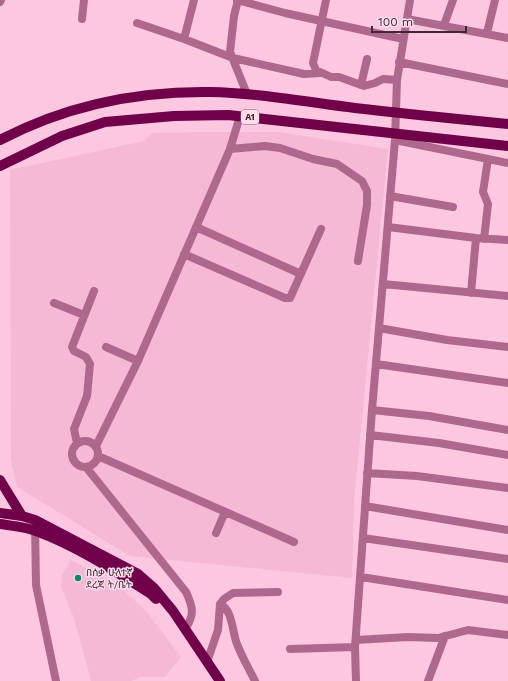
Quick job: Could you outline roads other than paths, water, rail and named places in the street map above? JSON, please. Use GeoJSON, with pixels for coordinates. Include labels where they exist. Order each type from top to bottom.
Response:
{"type":"FeatureCollection","features":[{"type":"Feature","properties":{"kind":"main road","name":"A1"},"geometry":{"type":"LineString","coordinates":[[0,140],[55,115],[136,96],[203,92],[247,94],[396,113],[508,124]]}},
{"type":"Feature","properties":{"kind":"main road","name":"A1"},"geometry":{"type":"LineString","coordinates":[[0,166],[62,136],[105,122],[174,116],[240,116],[395,136],[508,146]]}},
{"type":"Feature","properties":{"kind":"main road"},"geometry":{"type":"LineString","coordinates":[[0,480],[22,516],[62,542],[110,568],[151,594],[182,632],[214,681]]}},
{"type":"Feature","properties":{"kind":"main road"},"geometry":{"type":"LineString","coordinates":[[0,514],[22,516]]}},
{"type":"Feature","properties":{"kind":"main road"},"geometry":{"type":"LineString","coordinates":[[0,524],[35,525],[138,574],[154,588],[185,629],[220,681]]}},
{"type":"Feature","properties":{"kind":"street"},"geometry":{"type":"LineString","coordinates":[[82,19],[84,0]]}},
{"type":"Feature","properties":{"kind":"street"},"geometry":{"type":"LineString","coordinates":[[184,39],[194,0]]}},
{"type":"Feature","properties":{"kind":"street"},"geometry":{"type":"LineString","coordinates":[[247,94],[230,47],[238,0],[320,21],[403,39]]}},
{"type":"Feature","properties":{"kind":"street"},"geometry":{"type":"LineString","coordinates":[[320,73],[316,70],[313,63],[320,21],[326,0]]}},
{"type":"Feature","properties":{"kind":"street"},"geometry":{"type":"LineString","coordinates":[[356,681],[356,643],[367,473],[395,136],[396,80],[410,0]]}},
{"type":"Feature","properties":{"kind":"street"},"geometry":{"type":"LineString","coordinates":[[444,25],[453,0]]}},
{"type":"Feature","properties":{"kind":"street"},"geometry":{"type":"LineString","coordinates":[[487,33],[495,0]]}},
{"type":"Feature","properties":{"kind":"street"},"geometry":{"type":"LineString","coordinates":[[407,19],[508,38]]}},
{"type":"Feature","properties":{"kind":"street"},"geometry":{"type":"LineString","coordinates":[[137,23],[233,58],[304,74],[320,73],[361,85],[369,85],[382,78],[396,80]]}},
{"type":"Feature","properties":{"kind":"street"},"geometry":{"type":"LineString","coordinates":[[361,85],[367,59]]}},
{"type":"Feature","properties":{"kind":"street"},"geometry":{"type":"LineString","coordinates":[[399,62],[508,84]]}},
{"type":"Feature","properties":{"kind":"street"},"geometry":{"type":"LineString","coordinates":[[86,468],[95,463],[98,456],[96,446],[138,361],[230,149],[240,116]]}},
{"type":"Feature","properties":{"kind":"street"},"geometry":{"type":"LineString","coordinates":[[395,136],[508,163]]}},
{"type":"Feature","properties":{"kind":"street"},"geometry":{"type":"LineString","coordinates":[[230,149],[265,146],[280,148],[313,159],[337,164],[362,181],[367,191],[367,205],[358,262]]}},
{"type":"Feature","properties":{"kind":"street"},"geometry":{"type":"LineString","coordinates":[[484,239],[488,204],[483,192],[488,159]]}},
{"type":"Feature","properties":{"kind":"street"},"geometry":{"type":"LineString","coordinates":[[390,196],[453,207]]}},
{"type":"Feature","properties":{"kind":"street"},"geometry":{"type":"LineString","coordinates":[[196,227],[301,274]]}},
{"type":"Feature","properties":{"kind":"street"},"geometry":{"type":"LineString","coordinates":[[388,227],[484,239],[508,240]]}},
{"type":"Feature","properties":{"kind":"street"},"geometry":{"type":"LineString","coordinates":[[184,254],[285,298],[290,298],[321,229]]}},
{"type":"Feature","properties":{"kind":"street"},"geometry":{"type":"LineString","coordinates":[[471,293],[476,238]]}},
{"type":"Feature","properties":{"kind":"street"},"geometry":{"type":"LineString","coordinates":[[383,284],[508,296]]}},
{"type":"Feature","properties":{"kind":"street"},"geometry":{"type":"LineString","coordinates":[[77,443],[74,429],[87,396],[90,364],[86,357],[74,351],[72,346],[94,291]]}},
{"type":"Feature","properties":{"kind":"street"},"geometry":{"type":"LineString","coordinates":[[54,303],[84,315]]}},
{"type":"Feature","properties":{"kind":"street"},"geometry":{"type":"LineString","coordinates":[[379,328],[447,340],[508,347]]}},
{"type":"Feature","properties":{"kind":"street"},"geometry":{"type":"LineString","coordinates":[[106,347],[138,361]]}},
{"type":"Feature","properties":{"kind":"street"},"geometry":{"type":"LineString","coordinates":[[376,364],[508,383]]}},
{"type":"Feature","properties":{"kind":"street"},"geometry":{"type":"LineString","coordinates":[[372,410],[429,416],[508,430]]}},
{"type":"Feature","properties":{"kind":"street"},"geometry":{"type":"LineString","coordinates":[[370,435],[439,443],[508,455]]}},
{"type":"Feature","properties":{"kind":"street"},"geometry":{"type":"LineString","coordinates":[[96,446],[87,441],[77,443],[73,448],[72,458],[76,464],[86,468],[186,592],[192,604],[193,613],[191,620],[185,629]]}},
{"type":"Feature","properties":{"kind":"street"},"geometry":{"type":"LineString","coordinates":[[98,456],[294,542]]}},
{"type":"Feature","properties":{"kind":"street"},"geometry":{"type":"LineString","coordinates":[[367,473],[417,476],[508,488]]}},
{"type":"Feature","properties":{"kind":"street"},"geometry":{"type":"LineString","coordinates":[[365,506],[508,530]]}},
{"type":"Feature","properties":{"kind":"street"},"geometry":{"type":"LineString","coordinates":[[216,534],[225,512]]}},
{"type":"Feature","properties":{"kind":"street"},"geometry":{"type":"LineString","coordinates":[[35,525],[36,585],[56,681]]}},
{"type":"Feature","properties":{"kind":"street"},"geometry":{"type":"LineString","coordinates":[[363,538],[508,559]]}},
{"type":"Feature","properties":{"kind":"street"},"geometry":{"type":"LineString","coordinates":[[361,577],[508,600]]}},
{"type":"Feature","properties":{"kind":"street"},"geometry":{"type":"LineString","coordinates":[[207,662],[218,630],[220,604],[228,595],[278,592]]}},
{"type":"Feature","properties":{"kind":"street"},"geometry":{"type":"LineString","coordinates":[[220,604],[229,616],[237,644],[255,681]]}},
{"type":"Feature","properties":{"kind":"street"},"geometry":{"type":"LineString","coordinates":[[290,649],[445,636],[473,630],[508,636]]}},
{"type":"Feature","properties":{"kind":"street"},"geometry":{"type":"LineString","coordinates":[[428,681],[445,636]]}},
{"type":"Feature","properties":{"kind":"place","name":"በሰቃ ሁለተኛ ደረጃ ት/ቤት"},"geometry":{"type":"Point","coordinates":[78,578]}}]}
